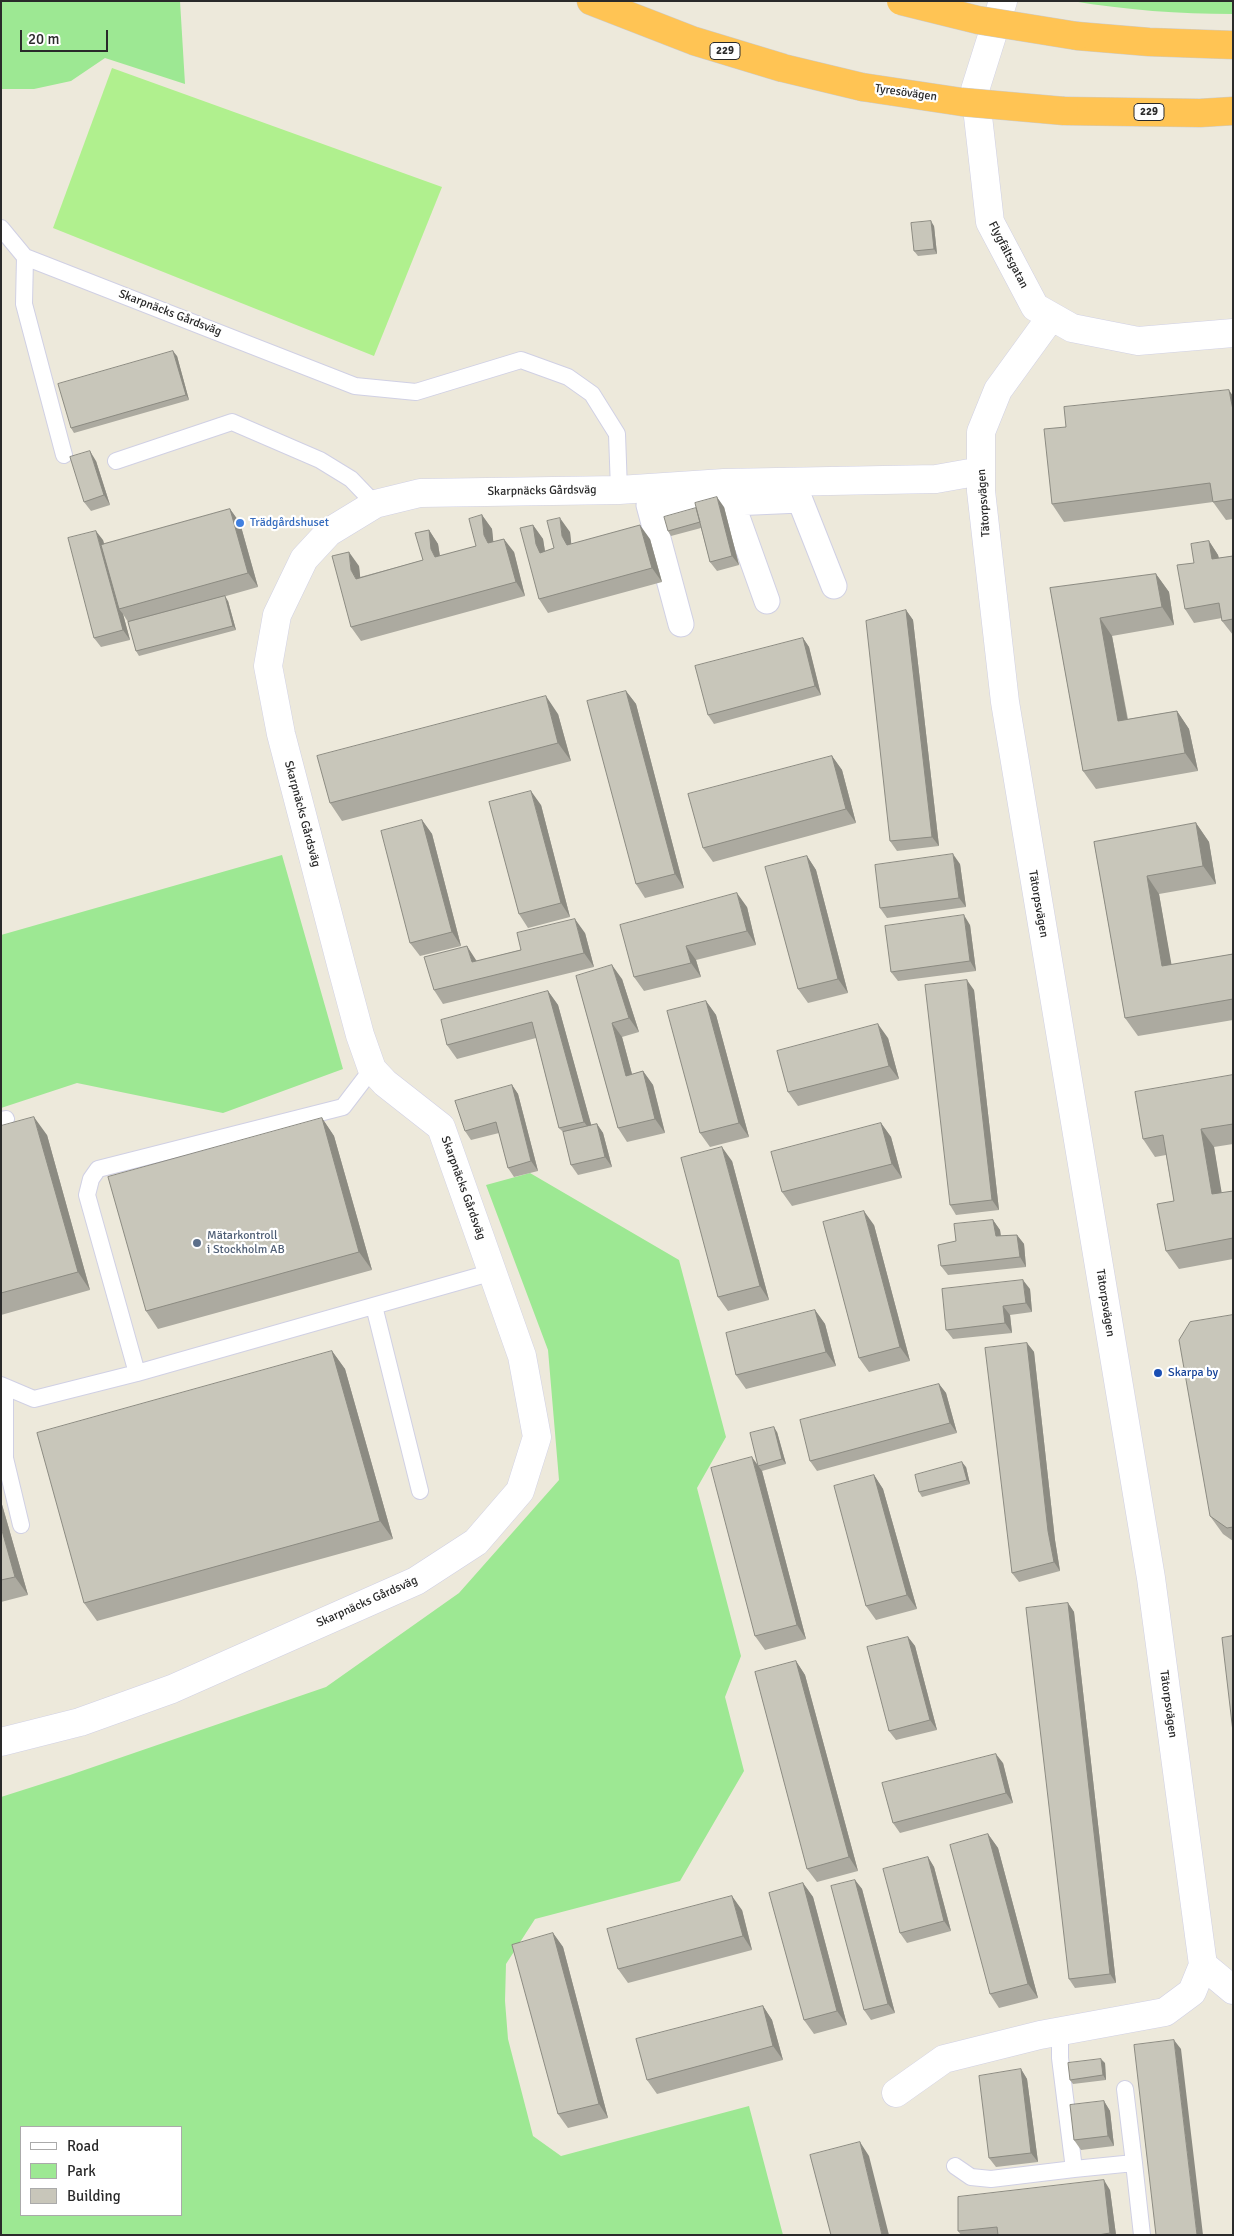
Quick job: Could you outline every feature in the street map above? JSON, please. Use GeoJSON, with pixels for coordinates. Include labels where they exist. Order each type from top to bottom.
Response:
{"type":"FeatureCollection","features":[{"type":"Feature","properties":{"kind":"highway","name":"Tyresövägen"},"geometry":{"type":"LineString","coordinates":[[591,1],[694,41],[783,68],[862,87],[962,102],[1064,111],[1200,113],[1233,111]]}},
{"type":"Feature","properties":{"kind":"highway"},"geometry":{"type":"LineString","coordinates":[[901,1],[978,20],[1077,36],[1149,42],[1233,45]]}},
{"type":"Feature","properties":{"kind":"street","name":"Flygfältsgatan"},"geometry":{"type":"LineString","coordinates":[[1003,1],[975,90],[990,222],[1035,307],[1072,328],[1138,342],[1233,333]]}},
{"type":"Feature","properties":{"kind":"street","name":"Tätorpsvägen"},"geometry":{"type":"LineString","coordinates":[[896,2093],[944,2059],[1060,2032],[1165,2012],[1192,1992],[1203,1965],[1151,1578],[1005,702],[980,491],[981,432],[998,390],[1050,317]]}},
{"type":"Feature","properties":{"kind":"street","name":"Skarpnäcks Gårdsväg"},"geometry":{"type":"LineString","coordinates":[[1,1742],[80,1722],[172,1689],[416,1581],[476,1542],[520,1491],[538,1437],[522,1356],[441,1127],[385,1083],[372,1069],[358,1026],[283,743],[268,666],[277,615],[304,559],[330,532],[375,504],[420,494],[619,490],[724,483],[936,479],[981,470]]}},
{"type":"Feature","properties":{"kind":"street"},"geometry":{"type":"LineString","coordinates":[[681,624],[649,505],[800,500],[834,586]]}},
{"type":"Feature","properties":{"kind":"street"},"geometry":{"type":"LineString","coordinates":[[732,503],[767,601]]}},
{"type":"Feature","properties":{"kind":"street"},"geometry":{"type":"LineString","coordinates":[[1203,1965],[1233,1990]]}},
{"type":"Feature","properties":{"kind":"lane","name":"Skarpnäcks Gårdsväg"},"geometry":{"type":"LineString","coordinates":[[1,228],[25,256],[355,386],[416,392],[521,360],[568,377],[592,394],[617,434],[619,490]]}},
{"type":"Feature","properties":{"kind":"lane"},"geometry":{"type":"LineString","coordinates":[[25,256],[24,304],[64,455]]}},
{"type":"Feature","properties":{"kind":"lane"},"geometry":{"type":"LineString","coordinates":[[116,461],[232,422],[320,460],[351,479],[375,504]]}},
{"type":"Feature","properties":{"kind":"lane"},"geometry":{"type":"LineString","coordinates":[[137,1373],[88,1195],[91,1179],[98,1169],[342,1108],[372,1069]]}},
{"type":"Feature","properties":{"kind":"lane"},"geometry":{"type":"LineString","coordinates":[[21,1525],[5,1458],[3,1386],[34,1399],[137,1373],[493,1272]]}},
{"type":"Feature","properties":{"kind":"lane"},"geometry":{"type":"LineString","coordinates":[[374,1306],[420,1491]]}},
{"type":"Feature","properties":{"kind":"lane"},"geometry":{"type":"LineString","coordinates":[[1060,2032],[1060,2058],[1074,2169]]}},
{"type":"Feature","properties":{"kind":"lane"},"geometry":{"type":"LineString","coordinates":[[1125,2089],[1142,2235]]}},
{"type":"Feature","properties":{"kind":"lane"},"geometry":{"type":"LineString","coordinates":[[955,2166],[971,2177],[991,2179],[1134,2163]]}},
{"type":"Feature","properties":{"kind":"green space"},"geometry":{"type":"Polygon","coordinates":[[[1,1],[180,1],[185,84],[105,58],[71,81],[34,89],[1,89],[1,1]]]}},
{"type":"Feature","properties":{"kind":"green space"},"geometry":{"type":"Polygon","coordinates":[[[1072,1],[1233,1],[1233,14],[1152,11],[1072,1]]]}},
{"type":"Feature","properties":{"kind":"green space"},"geometry":{"type":"Polygon","coordinates":[[[112,68],[442,187],[374,356],[53,228],[112,68]]]}},
{"type":"Feature","properties":{"kind":"green space"},"geometry":{"type":"Polygon","coordinates":[[[282,855],[343,1069],[223,1113],[77,1083],[1,1108],[1,935],[282,855]]]}},
{"type":"Feature","properties":{"kind":"green space"},"geometry":{"type":"Polygon","coordinates":[[[530,1173],[679,1260],[726,1437],[697,1488],[741,1656],[725,1697],[744,1771],[680,1881],[535,1919],[506,1964],[505,2001],[508,2039],[533,2136],[561,2156],[749,2106],[783,2235],[1,2235],[1,1797],[326,1687],[459,1593],[559,1480],[548,1350],[486,1185],[530,1173]]]}},
{"type":"Feature","properties":{"kind":"building"},"geometry":{"type":"Polygon","coordinates":[[[931,221],[934,249],[914,251],[911,223],[931,221]]]}},
{"type":"Feature","properties":{"kind":"building"},"geometry":{"type":"Polygon","coordinates":[[[173,351],[186,395],[71,428],[58,384],[173,351]]]}},
{"type":"Feature","properties":{"kind":"building"},"geometry":{"type":"Polygon","coordinates":[[[1229,390],[1233,410],[1233,499],[1213,502],[1210,483],[1052,504],[1044,429],[1066,427],[1064,407],[1229,390]]]}},
{"type":"Feature","properties":{"kind":"building"},"geometry":{"type":"Polygon","coordinates":[[[90,451],[104,495],[84,502],[70,457],[90,451]]]}},
{"type":"Feature","properties":{"kind":"building"},"geometry":{"type":"Polygon","coordinates":[[[717,497],[732,556],[710,562],[695,503],[717,497]]]}},
{"type":"Feature","properties":{"kind":"building"},"geometry":{"type":"Polygon","coordinates":[[[696,508],[700,522],[668,531],[664,517],[696,508]]]}},
{"type":"Feature","properties":{"kind":"building"},"geometry":{"type":"Polygon","coordinates":[[[230,509],[248,573],[119,609],[101,545],[230,509]]]}},
{"type":"Feature","properties":{"kind":"building"},"geometry":{"type":"Polygon","coordinates":[[[482,515],[484,535],[488,543],[504,539],[516,582],[351,627],[332,556],[349,552],[351,570],[356,579],[423,560],[415,533],[429,530],[431,549],[435,557],[476,546],[469,519],[482,515]]]}},
{"type":"Feature","properties":{"kind":"building"},"geometry":{"type":"Polygon","coordinates":[[[560,518],[562,536],[567,545],[640,525],[652,568],[539,599],[520,528],[533,525],[536,544],[540,553],[554,548],[547,521],[560,518]]]}},
{"type":"Feature","properties":{"kind":"building"},"geometry":{"type":"Polygon","coordinates":[[[96,531],[123,630],[94,638],[68,538],[96,531]]]}},
{"type":"Feature","properties":{"kind":"building"},"geometry":{"type":"Polygon","coordinates":[[[1209,541],[1212,559],[1233,556],[1233,619],[1222,621],[1219,603],[1185,609],[1177,565],[1194,563],[1191,544],[1209,541]]]}},
{"type":"Feature","properties":{"kind":"building"},"geometry":{"type":"Polygon","coordinates":[[[1156,574],[1162,607],[1100,618],[1118,721],[1177,711],[1185,753],[1083,771],[1050,588],[1156,574]]]}},
{"type":"Feature","properties":{"kind":"building"},"geometry":{"type":"Polygon","coordinates":[[[225,596],[233,626],[136,651],[128,622],[225,596]]]}},
{"type":"Feature","properties":{"kind":"building"},"geometry":{"type":"Polygon","coordinates":[[[906,610],[932,837],[890,841],[866,621],[906,610]]]}},
{"type":"Feature","properties":{"kind":"building"},"geometry":{"type":"Polygon","coordinates":[[[803,638],[815,686],[708,715],[695,666],[803,638]]]}},
{"type":"Feature","properties":{"kind":"building"},"geometry":{"type":"Polygon","coordinates":[[[626,691],[675,874],[636,884],[587,701],[626,691]]]}},
{"type":"Feature","properties":{"kind":"building"},"geometry":{"type":"Polygon","coordinates":[[[546,696],[558,743],[330,803],[317,756],[546,696]]]}},
{"type":"Feature","properties":{"kind":"building"},"geometry":{"type":"Polygon","coordinates":[[[832,756],[846,809],[703,848],[688,794],[832,756]]]}},
{"type":"Feature","properties":{"kind":"building"},"geometry":{"type":"Polygon","coordinates":[[[531,791],[561,903],[519,914],[489,802],[531,791]]]}},
{"type":"Feature","properties":{"kind":"building"},"geometry":{"type":"Polygon","coordinates":[[[422,820],[452,932],[410,943],[381,831],[422,820]]]}},
{"type":"Feature","properties":{"kind":"building"},"geometry":{"type":"Polygon","coordinates":[[[1196,823],[1203,866],[1147,876],[1162,966],[1233,954],[1233,999],[1125,1018],[1094,842],[1196,823]]]}},
{"type":"Feature","properties":{"kind":"building"},"geometry":{"type":"Polygon","coordinates":[[[953,854],[959,898],[880,908],[875,865],[953,854]]]}},
{"type":"Feature","properties":{"kind":"building"},"geometry":{"type":"Polygon","coordinates":[[[807,856],[838,979],[798,989],[765,867],[807,856]]]}},
{"type":"Feature","properties":{"kind":"building"},"geometry":{"type":"Polygon","coordinates":[[[737,893],[747,931],[686,946],[691,963],[634,977],[620,925],[737,893]]]}},
{"type":"Feature","properties":{"kind":"building"},"geometry":{"type":"Polygon","coordinates":[[[964,915],[970,961],[891,972],[885,926],[964,915]]]}},
{"type":"Feature","properties":{"kind":"building"},"geometry":{"type":"Polygon","coordinates":[[[575,919],[584,953],[434,990],[424,957],[467,946],[472,962],[521,950],[517,933],[575,919]]]}},
{"type":"Feature","properties":{"kind":"building"},"geometry":{"type":"Polygon","coordinates":[[[612,965],[629,1018],[612,1023],[626,1076],[643,1071],[655,1119],[618,1128],[576,976],[612,965]]]}},
{"type":"Feature","properties":{"kind":"building"},"geometry":{"type":"Polygon","coordinates":[[[967,980],[992,1200],[950,1205],[925,985],[967,980]]]}},
{"type":"Feature","properties":{"kind":"building"},"geometry":{"type":"Polygon","coordinates":[[[548,991],[584,1122],[559,1128],[532,1022],[447,1045],[441,1020],[548,991]]]}},
{"type":"Feature","properties":{"kind":"building"},"geometry":{"type":"Polygon","coordinates":[[[706,1001],[739,1123],[700,1133],[667,1011],[706,1001]]]}},
{"type":"Feature","properties":{"kind":"building"},"geometry":{"type":"Polygon","coordinates":[[[878,1024],[889,1066],[788,1092],[777,1051],[878,1024]]]}},
{"type":"Feature","properties":{"kind":"building"},"geometry":{"type":"Polygon","coordinates":[[[1233,1075],[1233,1124],[1201,1129],[1212,1194],[1233,1191],[1233,1238],[1166,1251],[1157,1204],[1174,1201],[1163,1135],[1143,1139],[1135,1092],[1233,1075]]]}},
{"type":"Feature","properties":{"kind":"building"},"geometry":{"type":"Polygon","coordinates":[[[512,1085],[531,1161],[508,1168],[496,1122],[465,1131],[455,1101],[512,1085]]]}},
{"type":"Feature","properties":{"kind":"building"},"geometry":{"type":"Polygon","coordinates":[[[34,1117],[78,1272],[1,1293],[1,1126],[34,1117]]]}},
{"type":"Feature","properties":{"kind":"building"},"geometry":{"type":"Polygon","coordinates":[[[322,1118],[359,1252],[146,1311],[108,1177],[322,1118]]]}},
{"type":"Feature","properties":{"kind":"building"},"geometry":{"type":"Polygon","coordinates":[[[881,1123],[892,1164],[782,1192],[771,1152],[881,1123]]]}},
{"type":"Feature","properties":{"kind":"building"},"geometry":{"type":"Polygon","coordinates":[[[597,1124],[605,1157],[571,1165],[563,1132],[597,1124]]]}},
{"type":"Feature","properties":{"kind":"building"},"geometry":{"type":"Polygon","coordinates":[[[722,1147],[760,1286],[718,1297],[681,1158],[722,1147]]]}},
{"type":"Feature","properties":{"kind":"building"},"geometry":{"type":"Polygon","coordinates":[[[864,1211],[900,1347],[859,1358],[823,1222],[864,1211]]]}},
{"type":"Feature","properties":{"kind":"building"},"geometry":{"type":"Polygon","coordinates":[[[993,1220],[996,1236],[1017,1235],[1020,1257],[941,1266],[938,1245],[956,1241],[954,1224],[993,1220]]]}},
{"type":"Feature","properties":{"kind":"building"},"geometry":{"type":"Polygon","coordinates":[[[1023,1280],[1026,1303],[1003,1306],[1005,1323],[946,1330],[942,1289],[1023,1280]]]}},
{"type":"Feature","properties":{"kind":"building"},"geometry":{"type":"Polygon","coordinates":[[[815,1310],[826,1352],[736,1375],[726,1333],[815,1310]]]}},
{"type":"Feature","properties":{"kind":"building"},"geometry":{"type":"Polygon","coordinates":[[[1233,1315],[1233,1527],[1227,1528],[1210,1516],[1179,1340],[1190,1322],[1233,1315]]]}},
{"type":"Feature","properties":{"kind":"building"},"geometry":{"type":"Polygon","coordinates":[[[1027,1343],[1048,1531],[1054,1562],[1012,1573],[985,1348],[1027,1343]]]}},
{"type":"Feature","properties":{"kind":"building"},"geometry":{"type":"Polygon","coordinates":[[[332,1351],[380,1521],[84,1603],[37,1433],[332,1351]]]}},
{"type":"Feature","properties":{"kind":"building"},"geometry":{"type":"Polygon","coordinates":[[[939,1384],[950,1423],[810,1461],[800,1420],[939,1384]]]}},
{"type":"Feature","properties":{"kind":"building"},"geometry":{"type":"Polygon","coordinates":[[[774,1427],[782,1459],[758,1466],[750,1433],[774,1427]]]}},
{"type":"Feature","properties":{"kind":"building"},"geometry":{"type":"Polygon","coordinates":[[[752,1457],[797,1625],[755,1636],[711,1468],[752,1457]]]}},
{"type":"Feature","properties":{"kind":"building"},"geometry":{"type":"Polygon","coordinates":[[[962,1462],[967,1480],[919,1492],[915,1475],[962,1462]]]}},
{"type":"Feature","properties":{"kind":"building"},"geometry":{"type":"Polygon","coordinates":[[[874,1475],[907,1595],[866,1606],[834,1486],[874,1475]]]}},
{"type":"Feature","properties":{"kind":"building"},"geometry":{"type":"Polygon","coordinates":[[[1,1527],[15,1577],[1,1580],[1,1527]]]}},
{"type":"Feature","properties":{"kind":"building"},"geometry":{"type":"Polygon","coordinates":[[[1068,1603],[1110,1974],[1069,1979],[1026,1608],[1068,1603]]]}},
{"type":"Feature","properties":{"kind":"building"},"geometry":{"type":"Polygon","coordinates":[[[1233,1636],[1233,1732],[1222,1638],[1233,1636]]]}},
{"type":"Feature","properties":{"kind":"building"},"geometry":{"type":"Polygon","coordinates":[[[908,1637],[930,1720],[889,1731],[867,1647],[908,1637]]]}},
{"type":"Feature","properties":{"kind":"building"},"geometry":{"type":"Polygon","coordinates":[[[796,1661],[849,1857],[807,1869],[755,1672],[796,1661]]]}},
{"type":"Feature","properties":{"kind":"building"},"geometry":{"type":"Polygon","coordinates":[[[996,1754],[1006,1793],[893,1823],[882,1783],[996,1754]]]}},
{"type":"Feature","properties":{"kind":"building"},"geometry":{"type":"Polygon","coordinates":[[[988,1834],[1028,1984],[990,1994],[950,1845],[988,1834]]]}},
{"type":"Feature","properties":{"kind":"building"},"geometry":{"type":"Polygon","coordinates":[[[928,1857],[944,1921],[900,1933],[883,1869],[928,1857]]]}},
{"type":"Feature","properties":{"kind":"building"},"geometry":{"type":"Polygon","coordinates":[[[855,1880],[888,2004],[864,2010],[831,1886],[855,1880]]]}},
{"type":"Feature","properties":{"kind":"building"},"geometry":{"type":"Polygon","coordinates":[[[803,1883],[837,2011],[804,2020],[769,1893],[803,1883]]]}},
{"type":"Feature","properties":{"kind":"building"},"geometry":{"type":"Polygon","coordinates":[[[732,1896],[743,1936],[618,1969],[607,1929],[732,1896]]]}},
{"type":"Feature","properties":{"kind":"building"},"geometry":{"type":"Polygon","coordinates":[[[553,1933],[599,2104],[558,2114],[512,1945],[553,1933]]]}},
{"type":"Feature","properties":{"kind":"building"},"geometry":{"type":"Polygon","coordinates":[[[763,2006],[773,2046],[647,2080],[636,2039],[763,2006]]]}},
{"type":"Feature","properties":{"kind":"building"},"geometry":{"type":"Polygon","coordinates":[[[1174,2040],[1197,2235],[1156,2235],[1134,2045],[1174,2040]]]}},
{"type":"Feature","properties":{"kind":"building"},"geometry":{"type":"Polygon","coordinates":[[[1101,2059],[1103,2075],[1070,2080],[1068,2063],[1101,2059]]]}},
{"type":"Feature","properties":{"kind":"building"},"geometry":{"type":"Polygon","coordinates":[[[1021,2069],[1031,2153],[989,2158],[979,2076],[1021,2069]]]}},
{"type":"Feature","properties":{"kind":"building"},"geometry":{"type":"Polygon","coordinates":[[[1104,2101],[1108,2136],[1074,2140],[1070,2105],[1104,2101]]]}},
{"type":"Feature","properties":{"kind":"building"},"geometry":{"type":"Polygon","coordinates":[[[860,2142],[882,2235],[831,2235],[810,2155],[860,2142]]]}},
{"type":"Feature","properties":{"kind":"building"},"geometry":{"type":"Polygon","coordinates":[[[1104,2180],[1110,2233],[1098,2235],[998,2235],[997,2227],[958,2231],[958,2197],[1104,2180]]]}},
{"type":"Feature","properties":{"kind":"place","name":"Trädgårdshuset"},"geometry":{"type":"Point","coordinates":[240,523]}},
{"type":"Feature","properties":{"kind":"place","name":"Mätarkontroll i Stockholm AB"},"geometry":{"type":"Point","coordinates":[197,1243]}},
{"type":"Feature","properties":{"kind":"place","name":"Skarpa by"},"geometry":{"type":"Point","coordinates":[1158,1373]}}]}
